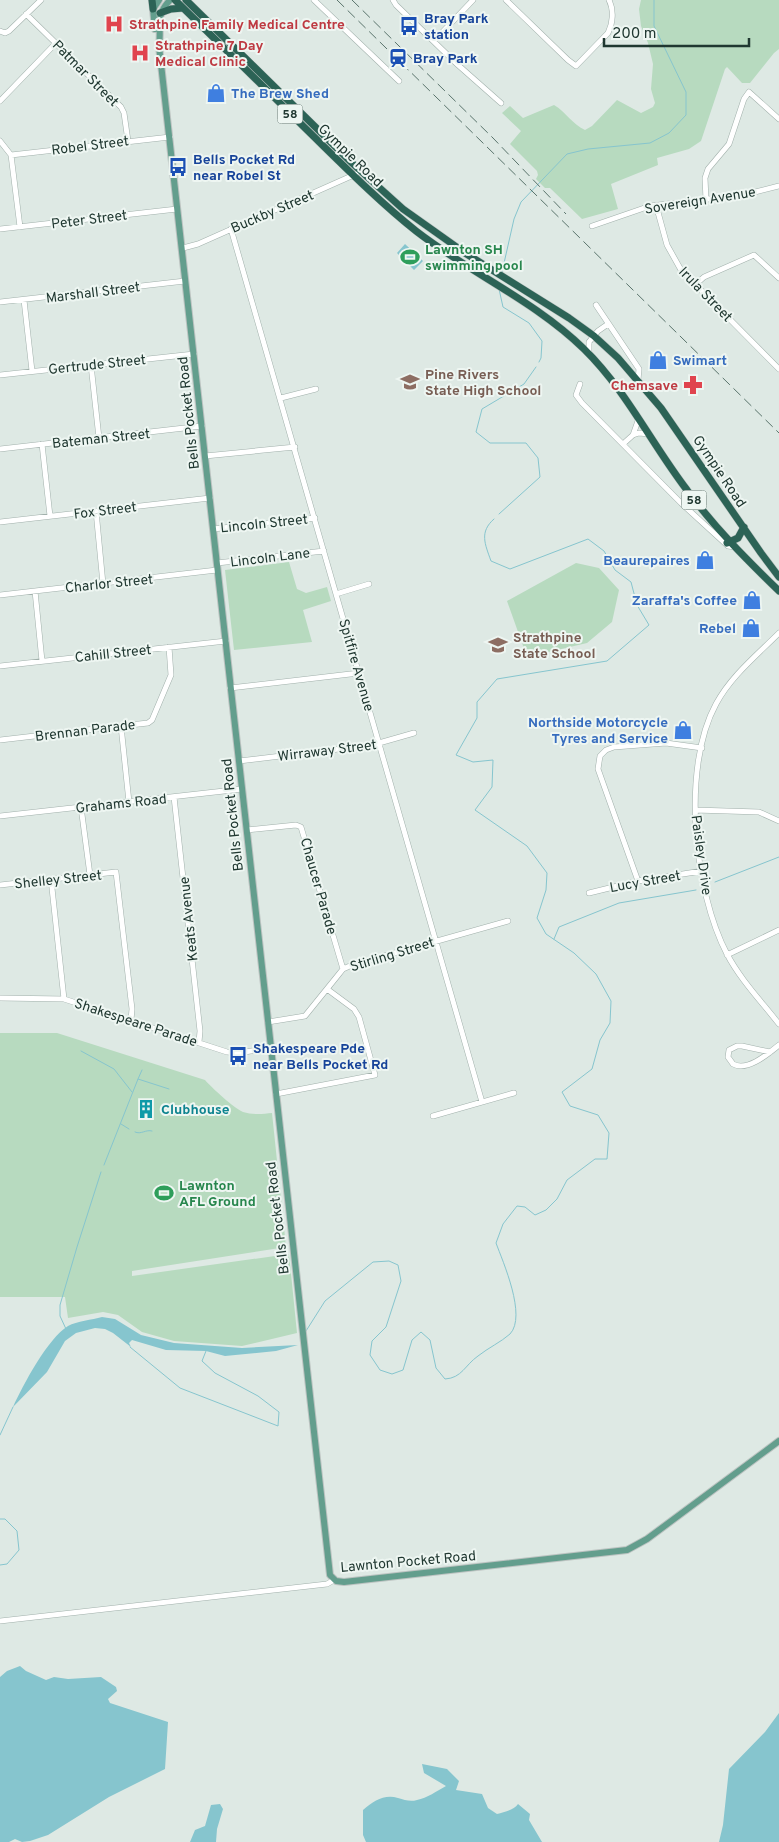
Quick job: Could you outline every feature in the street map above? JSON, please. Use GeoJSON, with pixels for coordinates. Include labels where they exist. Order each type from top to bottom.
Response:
{"type":"FeatureCollection","features":[{"type":"Feature","properties":{"kind":"highway"},"geometry":{"type":"LineString","coordinates":[[152,0],[157,11],[171,9],[186,2]]}},
{"type":"Feature","properties":{"kind":"highway","name":"Gympie Road"},"geometry":{"type":"LineString","coordinates":[[175,0],[186,2],[357,173],[388,208],[417,232],[552,321],[589,354],[618,388],[686,490],[730,544],[779,591]]}},
{"type":"Feature","properties":{"kind":"highway","name":"Gympie Road"},"geometry":{"type":"LineString","coordinates":[[357,173],[424,224],[493,271],[558,310],[594,336],[638,380],[664,412],[779,577]]}},
{"type":"Feature","properties":{"kind":"highway"},"geometry":{"type":"LineString","coordinates":[[730,544],[738,538],[744,527]]}},
{"type":"Feature","properties":{"kind":"main road"},"geometry":{"type":"LineString","coordinates":[[157,11],[160,0]]}},
{"type":"Feature","properties":{"kind":"main road"},"geometry":{"type":"LineString","coordinates":[[157,11],[170,0]]}},
{"type":"Feature","properties":{"kind":"main road","name":"Bells Pocket Road"},"geometry":{"type":"LineString","coordinates":[[157,11],[157,39],[160,46],[183,248],[185,281],[329,1572],[334,1580]]}},
{"type":"Feature","properties":{"kind":"main road","name":"Lawnton Pocket Road"},"geometry":{"type":"LineString","coordinates":[[758,1455],[779,1435]]}},
{"type":"Feature","properties":{"kind":"main road","name":"Lawnton Pocket Road"},"geometry":{"type":"LineString","coordinates":[[334,1580],[344,1582],[626,1550],[648,1539],[779,1441]]}},
{"type":"Feature","properties":{"kind":"street"},"geometry":{"type":"LineString","coordinates":[[0,31],[9,32],[41,0]]}},
{"type":"Feature","properties":{"kind":"street"},"geometry":{"type":"LineString","coordinates":[[314,0],[398,81]]}},
{"type":"Feature","properties":{"kind":"street"},"geometry":{"type":"LineString","coordinates":[[393,0],[396,5],[501,103]]}},
{"type":"Feature","properties":{"kind":"street"},"geometry":{"type":"LineString","coordinates":[[434,41],[474,0]]}},
{"type":"Feature","properties":{"kind":"street"},"geometry":{"type":"LineString","coordinates":[[506,0],[576,66],[608,33],[611,27],[612,12],[609,0]]}},
{"type":"Feature","properties":{"kind":"street","name":"Patmar Street"},"geometry":{"type":"LineString","coordinates":[[26,14],[121,107],[124,113],[128,141]]}},
{"type":"Feature","properties":{"kind":"street"},"geometry":{"type":"LineString","coordinates":[[0,101],[56,43]]}},
{"type":"Feature","properties":{"kind":"street"},"geometry":{"type":"LineString","coordinates":[[706,200],[705,178],[708,169],[729,144],[748,92],[779,119]]}},
{"type":"Feature","properties":{"kind":"street","name":"Robel Street"},"geometry":{"type":"LineString","coordinates":[[11,155],[170,137]]}},
{"type":"Feature","properties":{"kind":"street"},"geometry":{"type":"LineString","coordinates":[[0,141],[11,155],[20,227]]}},
{"type":"Feature","properties":{"kind":"street","name":"Buckby Street"},"geometry":{"type":"LineString","coordinates":[[183,248],[191,247],[357,173]]}},
{"type":"Feature","properties":{"kind":"street","name":"Sovereign Avenue"},"geometry":{"type":"LineString","coordinates":[[592,226],[642,208],[656,205],[743,195],[779,186]]}},
{"type":"Feature","properties":{"kind":"street","name":"Irula Street"},"geometry":{"type":"LineString","coordinates":[[656,205],[670,254],[681,270],[779,368]]}},
{"type":"Feature","properties":{"kind":"street","name":"Peter Street"},"geometry":{"type":"LineString","coordinates":[[0,229],[178,209]]}},
{"type":"Feature","properties":{"kind":"street","name":"Spitfire Avenue"},"geometry":{"type":"LineString","coordinates":[[231,228],[482,1102]]}},
{"type":"Feature","properties":{"kind":"street"},"geometry":{"type":"LineString","coordinates":[[695,285],[704,277],[750,255],[756,256],[779,278]]}},
{"type":"Feature","properties":{"kind":"street"},"geometry":{"type":"LineString","coordinates":[[477,273],[480,269],[480,262]]}},
{"type":"Feature","properties":{"kind":"street","name":"Marshall Street"},"geometry":{"type":"LineString","coordinates":[[0,302],[185,281]]}},
{"type":"Feature","properties":{"kind":"street"},"geometry":{"type":"LineString","coordinates":[[24,300],[32,371]]}},
{"type":"Feature","properties":{"kind":"street","name":"Gympie Road"},"geometry":{"type":"LineString","coordinates":[[596,305],[639,369],[638,380]]}},
{"type":"Feature","properties":{"kind":"street"},"geometry":{"type":"LineString","coordinates":[[589,354],[588,344],[608,324]]}},
{"type":"Feature","properties":{"kind":"street","name":"Gertrude Street"},"geometry":{"type":"LineString","coordinates":[[0,375],[194,354]]}},
{"type":"Feature","properties":{"kind":"street"},"geometry":{"type":"LineString","coordinates":[[91,365],[99,438]]}},
{"type":"Feature","properties":{"kind":"street","name":"Gympie Road"},"geometry":{"type":"LineString","coordinates":[[580,384],[576,392],[578,398],[699,519],[730,544]]}},
{"type":"Feature","properties":{"kind":"street"},"geometry":{"type":"LineString","coordinates":[[281,398],[316,389]]}},
{"type":"Feature","properties":{"kind":"street"},"geometry":{"type":"LineString","coordinates":[[623,444],[632,435],[639,418]]}},
{"type":"Feature","properties":{"kind":"street","name":"Bateman Street"},"geometry":{"type":"LineString","coordinates":[[0,449],[202,426]]}},
{"type":"Feature","properties":{"kind":"street"},"geometry":{"type":"LineString","coordinates":[[632,435],[639,433],[649,434]]}},
{"type":"Feature","properties":{"kind":"street"},"geometry":{"type":"LineString","coordinates":[[42,444],[50,516]]}},
{"type":"Feature","properties":{"kind":"street"},"geometry":{"type":"LineString","coordinates":[[205,456],[295,447]]}},
{"type":"Feature","properties":{"kind":"street","name":"Fox Street"},"geometry":{"type":"LineString","coordinates":[[0,522],[210,498]]}},
{"type":"Feature","properties":{"kind":"street"},"geometry":{"type":"LineString","coordinates":[[96,511],[103,584]]}},
{"type":"Feature","properties":{"kind":"street","name":"Lincoln Street"},"geometry":{"type":"LineString","coordinates":[[213,529],[315,518]]}},
{"type":"Feature","properties":{"kind":"street","name":"Lincoln Lane"},"geometry":{"type":"LineString","coordinates":[[217,567],[324,551]]}},
{"type":"Feature","properties":{"kind":"street","name":"Charlor Street"},"geometry":{"type":"LineString","coordinates":[[0,595],[103,584],[217,567]]}},
{"type":"Feature","properties":{"kind":"street"},"geometry":{"type":"LineString","coordinates":[[336,594],[369,584]]}},
{"type":"Feature","properties":{"kind":"street"},"geometry":{"type":"LineString","coordinates":[[35,591],[42,661]]}},
{"type":"Feature","properties":{"kind":"street","name":"Paisley Drive"},"geometry":{"type":"LineString","coordinates":[[779,633],[725,689],[711,715],[702,748],[695,810],[702,872],[711,915],[727,955],[779,1024]]}},
{"type":"Feature","properties":{"kind":"street","name":"Cahill Street"},"geometry":{"type":"LineString","coordinates":[[0,666],[226,641]]}},
{"type":"Feature","properties":{"kind":"street","name":"Brennan Parade"},"geometry":{"type":"LineString","coordinates":[[0,740],[148,723],[155,716],[171,675],[169,647]]}},
{"type":"Feature","properties":{"kind":"street"},"geometry":{"type":"LineString","coordinates":[[230,688],[359,673]]}},
{"type":"Feature","properties":{"kind":"street"},"geometry":{"type":"LineString","coordinates":[[121,726],[129,802]]}},
{"type":"Feature","properties":{"kind":"street","name":"Wirraway Street"},"geometry":{"type":"LineString","coordinates":[[239,761],[379,744],[414,733]]}},
{"type":"Feature","properties":{"kind":"street"},"geometry":{"type":"LineString","coordinates":[[638,881],[598,769],[600,756],[614,746],[666,743],[702,748]]}},
{"type":"Feature","properties":{"kind":"street","name":"Grahams Road"},"geometry":{"type":"LineString","coordinates":[[0,816],[242,789]]}},
{"type":"Feature","properties":{"kind":"street","name":"Keats Avenue"},"geometry":{"type":"LineString","coordinates":[[174,797],[200,1042]]}},
{"type":"Feature","properties":{"kind":"street"},"geometry":{"type":"LineString","coordinates":[[81,807],[90,875]]}},
{"type":"Feature","properties":{"kind":"street"},"geometry":{"type":"LineString","coordinates":[[695,810],[759,812],[779,821]]}},
{"type":"Feature","properties":{"kind":"street","name":"Chaucer Parade"},"geometry":{"type":"LineString","coordinates":[[247,830],[296,825],[301,827],[343,969]]}},
{"type":"Feature","properties":{"kind":"street","name":"Shelley Street"},"geometry":{"type":"LineString","coordinates":[[0,885],[116,872],[132,1009],[131,1020]]}},
{"type":"Feature","properties":{"kind":"street","name":"Lucy Street"},"geometry":{"type":"LineString","coordinates":[[589,892],[638,881],[702,872]]}},
{"type":"Feature","properties":{"kind":"street"},"geometry":{"type":"LineString","coordinates":[[51,879],[64,999]]}},
{"type":"Feature","properties":{"kind":"street","name":"Stirling Street"},"geometry":{"type":"LineString","coordinates":[[268,1022],[305,1016],[328,990],[343,969],[508,921]]}},
{"type":"Feature","properties":{"kind":"street"},"geometry":{"type":"LineString","coordinates":[[727,955],[779,930]]}},
{"type":"Feature","properties":{"kind":"street"},"geometry":{"type":"LineString","coordinates":[[276,1094],[375,1075],[359,1017],[354,1009],[328,990]]}},
{"type":"Feature","properties":{"kind":"street","name":"Shakespeare Parade"},"geometry":{"type":"LineString","coordinates":[[0,998],[64,999],[232,1052],[271,1048]]}},
{"type":"Feature","properties":{"kind":"street"},"geometry":{"type":"LineString","coordinates":[[770,1052],[737,1046],[730,1050],[728,1057],[733,1064],[742,1066],[770,1052],[779,1045]]}},
{"type":"Feature","properties":{"kind":"street"},"geometry":{"type":"LineString","coordinates":[[433,1116],[514,1093]]}},
{"type":"Feature","properties":{"kind":"street","name":"Lawnton Pocket Road"},"geometry":{"type":"LineString","coordinates":[[0,1621],[327,1584],[334,1580]]}},
{"type":"Feature","properties":{"kind":"green space"},"geometry":{"type":"Polygon","coordinates":[[[641,0],[779,0],[779,49],[750,83],[742,83],[727,67],[701,141],[689,149],[657,158],[658,165],[611,184],[618,209],[582,219],[550,188],[545,188],[536,179],[537,171],[510,144],[521,131],[502,113],[510,106],[523,118],[554,105],[576,125],[585,130],[592,126],[617,100],[641,113],[653,107],[655,103],[651,89],[653,64],[648,43],[641,26],[639,9],[641,0]]]}},
{"type":"Feature","properties":{"kind":"green space"},"geometry":{"type":"Polygon","coordinates":[[[289,562],[297,589],[306,593],[327,587],[331,601],[303,610],[312,642],[234,650],[225,570],[289,562]]]}},
{"type":"Feature","properties":{"kind":"green space"},"geometry":{"type":"Polygon","coordinates":[[[576,563],[599,568],[619,590],[612,622],[587,643],[527,657],[507,601],[576,563]]]}},
{"type":"Feature","properties":{"kind":"green space"},"geometry":{"type":"Polygon","coordinates":[[[0,1033],[57,1033],[205,1080],[223,1098],[243,1112],[254,1114],[272,1113],[286,1247],[132,1271],[132,1276],[289,1254],[297,1333],[242,1346],[174,1341],[142,1332],[118,1315],[103,1312],[68,1318],[65,1297],[0,1297],[0,1033]]]}},
{"type":"Feature","properties":{"kind":"water","name":"Lawnton SH swimming pool"},"geometry":{"type":"Polygon","coordinates":[[[405,244],[423,261],[414,270],[397,253],[405,244]]]}},
{"type":"Feature","properties":{"kind":"water"},"geometry":{"type":"Polygon","coordinates":[[[102,1317],[115,1319],[141,1335],[174,1343],[242,1348],[298,1345],[276,1351],[225,1356],[206,1351],[166,1350],[132,1340],[129,1343],[131,1347],[113,1333],[105,1329],[95,1328],[76,1333],[65,1341],[47,1372],[13,1407],[44,1351],[60,1332],[72,1324],[102,1317]]]}},
{"type":"Feature","properties":{"kind":"water"},"geometry":{"type":"Polygon","coordinates":[[[20,1666],[26,1671],[46,1680],[54,1677],[68,1679],[101,1677],[116,1687],[117,1691],[108,1699],[110,1703],[168,1722],[165,1769],[109,1797],[48,1835],[30,1841],[22,1842],[15,1839],[9,1842],[0,1842],[0,1677],[7,1671],[20,1666]]]}},
{"type":"Feature","properties":{"kind":"water"},"geometry":{"type":"Polygon","coordinates":[[[779,1713],[779,1842],[719,1842],[723,1825],[729,1769],[765,1732],[779,1713]]]}},
{"type":"Feature","properties":{"kind":"water"},"geometry":{"type":"Polygon","coordinates":[[[422,1764],[447,1769],[459,1781],[456,1790],[482,1794],[488,1808],[497,1814],[511,1809],[518,1804],[530,1814],[529,1820],[542,1842],[366,1842],[363,1835],[363,1810],[371,1804],[379,1799],[388,1797],[410,1801],[417,1800],[446,1786],[424,1773],[422,1764]]]}},
{"type":"Feature","properties":{"kind":"water"},"geometry":{"type":"Polygon","coordinates":[[[220,1804],[223,1809],[217,1829],[216,1842],[190,1842],[195,1830],[205,1826],[211,1805],[220,1804]]]}},
{"type":"Feature","properties":{"kind":"waterway"},"geometry":{"type":"LineString","coordinates":[[502,272],[514,219],[521,202],[567,154],[588,149],[650,143],[669,133],[686,115],[686,92],[654,26],[654,0]]}},
{"type":"Feature","properties":{"kind":"waterway"},"geometry":{"type":"LineString","coordinates":[[499,289],[503,307],[529,323],[542,341],[539,362]]}},
{"type":"Feature","properties":{"kind":"waterway"},"geometry":{"type":"LineString","coordinates":[[499,514],[540,477],[538,458],[526,443],[490,443],[476,432],[482,409],[524,384],[536,367]]}},
{"type":"Feature","properties":{"kind":"waterway"},"geometry":{"type":"LineString","coordinates":[[306,1331],[325,1301],[373,1262],[389,1261],[398,1265],[401,1281],[386,1327],[372,1341],[370,1355],[380,1370],[392,1374],[403,1370],[412,1340],[421,1332],[430,1340],[436,1368],[445,1379],[456,1376],[478,1356],[503,1340],[515,1326],[515,1302],[508,1275],[496,1243],[503,1224],[517,1206],[525,1207],[535,1215],[546,1210],[557,1199],[567,1180],[595,1159],[607,1159],[609,1133],[598,1115],[570,1106],[562,1092],[592,1069],[600,1040],[610,1023],[611,1001],[596,974],[574,953],[546,934],[537,918],[546,890],[547,873],[527,846],[475,810],[492,787],[493,760],[473,762],[456,755],[477,718],[477,702],[497,679],[607,661],[649,625],[637,605],[631,582],[615,570],[604,551],[588,539],[510,569],[491,561],[487,549],[486,529],[494,519]]}},
{"type":"Feature","properties":{"kind":"waterway"},"geometry":{"type":"LineString","coordinates":[[715,882],[779,857]]}},
{"type":"Feature","properties":{"kind":"waterway"},"geometry":{"type":"LineString","coordinates":[[554,939],[559,927],[619,903],[696,890]]}},
{"type":"Feature","properties":{"kind":"waterway"},"geometry":{"type":"LineString","coordinates":[[81,1051],[114,1069],[132,1092]]}},
{"type":"Feature","properties":{"kind":"waterway"},"geometry":{"type":"LineString","coordinates":[[138,1079],[142,1070]]}},
{"type":"Feature","properties":{"kind":"waterway"},"geometry":{"type":"LineString","coordinates":[[104,1165],[138,1079],[169,1089]]}},
{"type":"Feature","properties":{"kind":"waterway"},"geometry":{"type":"LineString","coordinates":[[121,1124],[129,1129]]}},
{"type":"Feature","properties":{"kind":"waterway"},"geometry":{"type":"LineString","coordinates":[[135,1132],[152,1131]]}},
{"type":"Feature","properties":{"kind":"waterway"},"geometry":{"type":"LineString","coordinates":[[66,1329],[60,1316],[60,1305],[101,1172]]}},
{"type":"Feature","properties":{"kind":"waterway"},"geometry":{"type":"LineString","coordinates":[[130,1347],[180,1388],[278,1426],[279,1412],[258,1396],[215,1373],[202,1361],[206,1351]]}},
{"type":"Feature","properties":{"kind":"waterway"},"geometry":{"type":"LineString","coordinates":[[0,1435],[13,1407]]}},
{"type":"Feature","properties":{"kind":"waterway"},"geometry":{"type":"LineString","coordinates":[[0,1519],[5,1519],[17,1531],[19,1550],[7,1564],[0,1565]]}},
{"type":"Feature","properties":{"kind":"railway"},"geometry":{"type":"LineString","coordinates":[[337,0],[779,433]]}},
{"type":"Feature","properties":{"kind":"railway"},"geometry":{"type":"LineString","coordinates":[[352,0],[493,138],[566,214]]}},
{"type":"Feature","properties":{"kind":"place","name":"Strathpine Family Medical Centre"},"geometry":{"type":"Point","coordinates":[114,24]}},
{"type":"Feature","properties":{"kind":"place","name":"Bray Park station"},"geometry":{"type":"Point","coordinates":[409,26]}},
{"type":"Feature","properties":{"kind":"place","name":"Strathpine 7 Day Medical Clinic"},"geometry":{"type":"Point","coordinates":[140,53]}},
{"type":"Feature","properties":{"kind":"place","name":"Bray Park"},"geometry":{"type":"Point","coordinates":[398,58]}},
{"type":"Feature","properties":{"kind":"place","name":"The Brew Shed"},"geometry":{"type":"Point","coordinates":[216,93]}},
{"type":"Feature","properties":{"kind":"place","name":"Bells Pocket Rd near Robel St"},"geometry":{"type":"Point","coordinates":[178,167]}},
{"type":"Feature","properties":{"kind":"place","name":"Lawnton SH swimming pool"},"geometry":{"type":"Point","coordinates":[410,257]}},
{"type":"Feature","properties":{"kind":"place","name":"Swimart"},"geometry":{"type":"Point","coordinates":[658,360]}},
{"type":"Feature","properties":{"kind":"place","name":"Pine Rivers State High School"},"geometry":{"type":"Point","coordinates":[410,382]}},
{"type":"Feature","properties":{"kind":"place","name":"Chemsave"},"geometry":{"type":"Point","coordinates":[693,385]}},
{"type":"Feature","properties":{"kind":"place","name":"Beaurepaires"},"geometry":{"type":"Point","coordinates":[705,560]}},
{"type":"Feature","properties":{"kind":"place","name":"Zaraffa's Coffee"},"geometry":{"type":"Point","coordinates":[752,600]}},
{"type":"Feature","properties":{"kind":"place","name":"Rebel"},"geometry":{"type":"Point","coordinates":[751,628]}},
{"type":"Feature","properties":{"kind":"place","name":"Strathpine State School"},"geometry":{"type":"Point","coordinates":[498,645]}},
{"type":"Feature","properties":{"kind":"place","name":"Northside Motorcycle Tyres and Service"},"geometry":{"type":"Point","coordinates":[683,730]}},
{"type":"Feature","properties":{"kind":"place","name":"Shakespeare Pde near Bells Pocket Rd"},"geometry":{"type":"Point","coordinates":[238,1056]}},
{"type":"Feature","properties":{"kind":"place","name":"Clubhouse"},"geometry":{"type":"Point","coordinates":[146,1109]}},
{"type":"Feature","properties":{"kind":"place","name":"Lawnton AFL Ground"},"geometry":{"type":"Point","coordinates":[164,1193]}}]}
